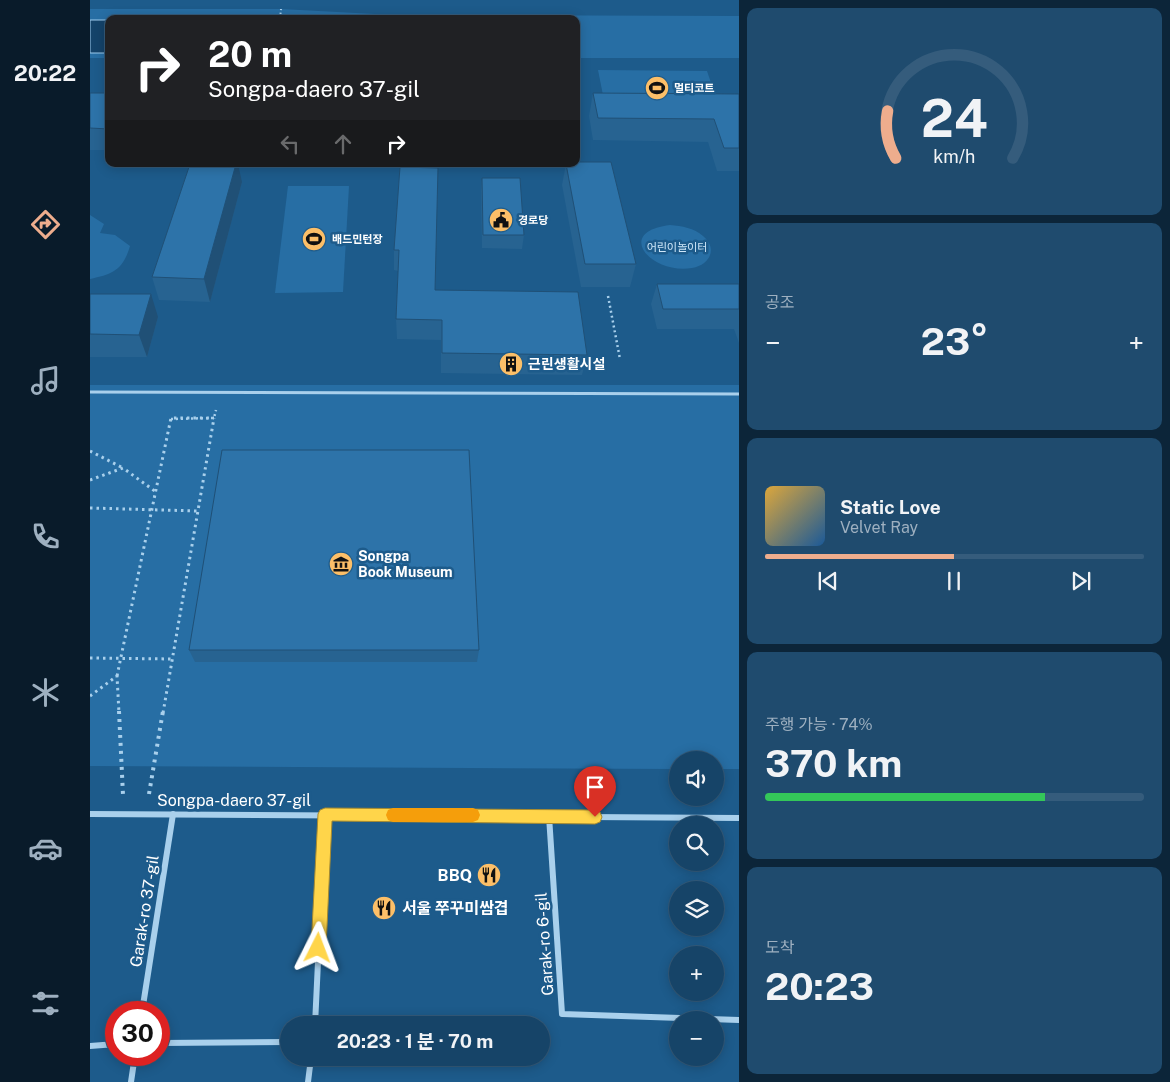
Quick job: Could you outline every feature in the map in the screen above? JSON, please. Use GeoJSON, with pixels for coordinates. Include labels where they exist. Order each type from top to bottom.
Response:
{"type":"FeatureCollection","features":[{"type":"Feature","properties":{"kind":"street","name":"Songpa-daero 37-gil"},"geometry":{"type":"LineString","coordinates":[[90,814],[739,818]]}},
{"type":"Feature","properties":{"kind":"street","name":"Garak-ro 37-gil"},"geometry":{"type":"LineString","coordinates":[[144,1001],[173,814]]}},
{"type":"Feature","properties":{"kind":"street"},"geometry":{"type":"LineString","coordinates":[[314,1016],[325,814]]}},
{"type":"Feature","properties":{"kind":"street","name":"Garak-ro 6-gil"},"geometry":{"type":"LineString","coordinates":[[549,816],[562,1014],[739,1020]]}},
{"type":"Feature","properties":{"kind":"street"},"geometry":{"type":"LineString","coordinates":[[170,1043],[280,1042]]}},
{"type":"Feature","properties":{"kind":"street"},"geometry":{"type":"LineString","coordinates":[[90,1046],[105,1045]]}},
{"type":"Feature","properties":{"kind":"street"},"geometry":{"type":"LineString","coordinates":[[131,1082],[133,1066]]}},
{"type":"Feature","properties":{"kind":"street"},"geometry":{"type":"LineString","coordinates":[[308,1082],[311,1066]]}},
{"type":"Feature","properties":{"kind":"lane"},"geometry":{"type":"LineString","coordinates":[[90,392],[739,394]]}},
{"type":"Feature","properties":{"kind":"path"},"geometry":{"type":"LineString","coordinates":[[281,15],[282,9]]}},
{"type":"Feature","properties":{"kind":"path"},"geometry":{"type":"LineString","coordinates":[[608,296],[620,359]]}},
{"type":"Feature","properties":{"kind":"path"},"geometry":{"type":"LineString","coordinates":[[149,794],[197,511],[217,407]]}},
{"type":"Feature","properties":{"kind":"path"},"geometry":{"type":"LineString","coordinates":[[126,813],[123,794],[117,676],[171,418],[214,418]]}},
{"type":"Feature","properties":{"kind":"path"},"geometry":{"type":"LineString","coordinates":[[90,451],[123,468],[156,492]]}},
{"type":"Feature","properties":{"kind":"path"},"geometry":{"type":"LineString","coordinates":[[90,480],[123,468]]}},
{"type":"Feature","properties":{"kind":"path"},"geometry":{"type":"LineString","coordinates":[[90,508],[197,511]]}},
{"type":"Feature","properties":{"kind":"path"},"geometry":{"type":"LineString","coordinates":[[90,658],[172,659]]}},
{"type":"Feature","properties":{"kind":"path"},"geometry":{"type":"LineString","coordinates":[[90,696],[117,676]]}},
{"type":"Feature","properties":{"kind":"green space"},"geometry":{"type":"Polygon","coordinates":[[[90,9],[281,9],[394,15],[105,15],[105,58],[90,58],[90,9]]]}},
{"type":"Feature","properties":{"kind":"green space"},"geometry":{"type":"Polygon","coordinates":[[[580,16],[739,16],[739,58],[580,58],[580,16]]]}},
{"type":"Feature","properties":{"kind":"green space","name":"멀티코트"},"geometry":{"type":"Polygon","coordinates":[[[598,70],[707,71],[719,106],[605,105],[598,70]]]}},
{"type":"Feature","properties":{"kind":"green space","name":"배드민턴장"},"geometry":{"type":"Polygon","coordinates":[[[288,186],[349,186],[343,292],[275,293],[288,186]]]}},
{"type":"Feature","properties":{"kind":"green space"},"geometry":{"type":"Polygon","coordinates":[[[90,215],[104,224],[100,233],[115,235],[130,246],[124,261],[116,270],[90,279],[90,215]]]}},
{"type":"Feature","properties":{"kind":"green space","name":"어린이놀이터"},"geometry":{"type":"Polygon","coordinates":[[[670,225],[688,228],[703,236],[708,241],[711,251],[707,260],[692,268],[677,268],[664,265],[652,259],[645,252],[641,244],[644,236],[653,229],[670,225]]]}},
{"type":"Feature","properties":{"kind":"green space"},"geometry":{"type":"Polygon","coordinates":[[[90,385],[739,385],[739,769],[724,769],[724,751],[669,751],[669,769],[90,766],[90,385]]]}},
{"type":"Feature","properties":{"kind":"shaded area"},"geometry":{"type":"Polygon","coordinates":[[[90,20],[105,20],[105,53],[90,53],[90,20]]]}},
{"type":"Feature","properties":{"kind":"building"},"geometry":{"type":"Polygon","coordinates":[[[90,93],[105,93],[105,129],[90,128],[90,93]]]}},
{"type":"Feature","properties":{"kind":"building"},"geometry":{"type":"Polygon","coordinates":[[[593,93],[739,94],[739,148],[724,148],[714,119],[598,118],[593,93]]]}},
{"type":"Feature","properties":{"kind":"building"},"geometry":{"type":"Polygon","coordinates":[[[580,162],[611,162],[636,264],[585,264],[567,167],[580,167],[580,162]]]}},
{"type":"Feature","properties":{"kind":"building"},"geometry":{"type":"Polygon","coordinates":[[[189,167],[235,167],[204,279],[152,277],[189,167]]]}},
{"type":"Feature","properties":{"kind":"building"},"geometry":{"type":"Polygon","coordinates":[[[400,167],[438,168],[435,290],[578,292],[587,355],[442,353],[442,320],[396,319],[399,250],[394,250],[400,167]]]}},
{"type":"Feature","properties":{"kind":"building","name":"경로당"},"geometry":{"type":"Polygon","coordinates":[[[482,178],[520,178],[524,235],[483,235],[482,178]]]}},
{"type":"Feature","properties":{"kind":"building"},"geometry":{"type":"Polygon","coordinates":[[[657,284],[739,284],[739,309],[663,309],[657,284]]]}},
{"type":"Feature","properties":{"kind":"building"},"geometry":{"type":"Polygon","coordinates":[[[90,294],[151,294],[139,335],[90,334],[90,294]]]}},
{"type":"Feature","properties":{"kind":"building","name":"Songpa Book Museum"},"geometry":{"type":"Polygon","coordinates":[[[222,450],[469,450],[479,650],[189,650],[222,450]]]}},
{"type":"Feature","properties":{"kind":"slow traffic"},"geometry":{"type":"LineString","coordinates":[[393,815],[473,815]]}},
{"type":"Feature","properties":{"kind":"place","name":"멀티코트"},"geometry":{"type":"Point","coordinates":[657,88]}},
{"type":"Feature","properties":{"kind":"place","name":"경로당"},"geometry":{"type":"Point","coordinates":[501,220]}},
{"type":"Feature","properties":{"kind":"place","name":"배드민턴장"},"geometry":{"type":"Point","coordinates":[314,239]}},
{"type":"Feature","properties":{"kind":"place","name":"근린생활시설"},"geometry":{"type":"Point","coordinates":[511,364]}},
{"type":"Feature","properties":{"kind":"place","name":"Songpa Book Museum"},"geometry":{"type":"Point","coordinates":[341,564]}},
{"type":"Feature","properties":{"kind":"place","name":"BBQ"},"geometry":{"type":"Point","coordinates":[489,875]}},
{"type":"Feature","properties":{"kind":"place","name":"서울 쭈꾸미쌈겹"},"geometry":{"type":"Point","coordinates":[384,908]}},
{"type":"Feature","properties":{"kind":"route"},"geometry":{"type":"LineString","coordinates":[[318,948],[325,814],[595,817]]}}]}
